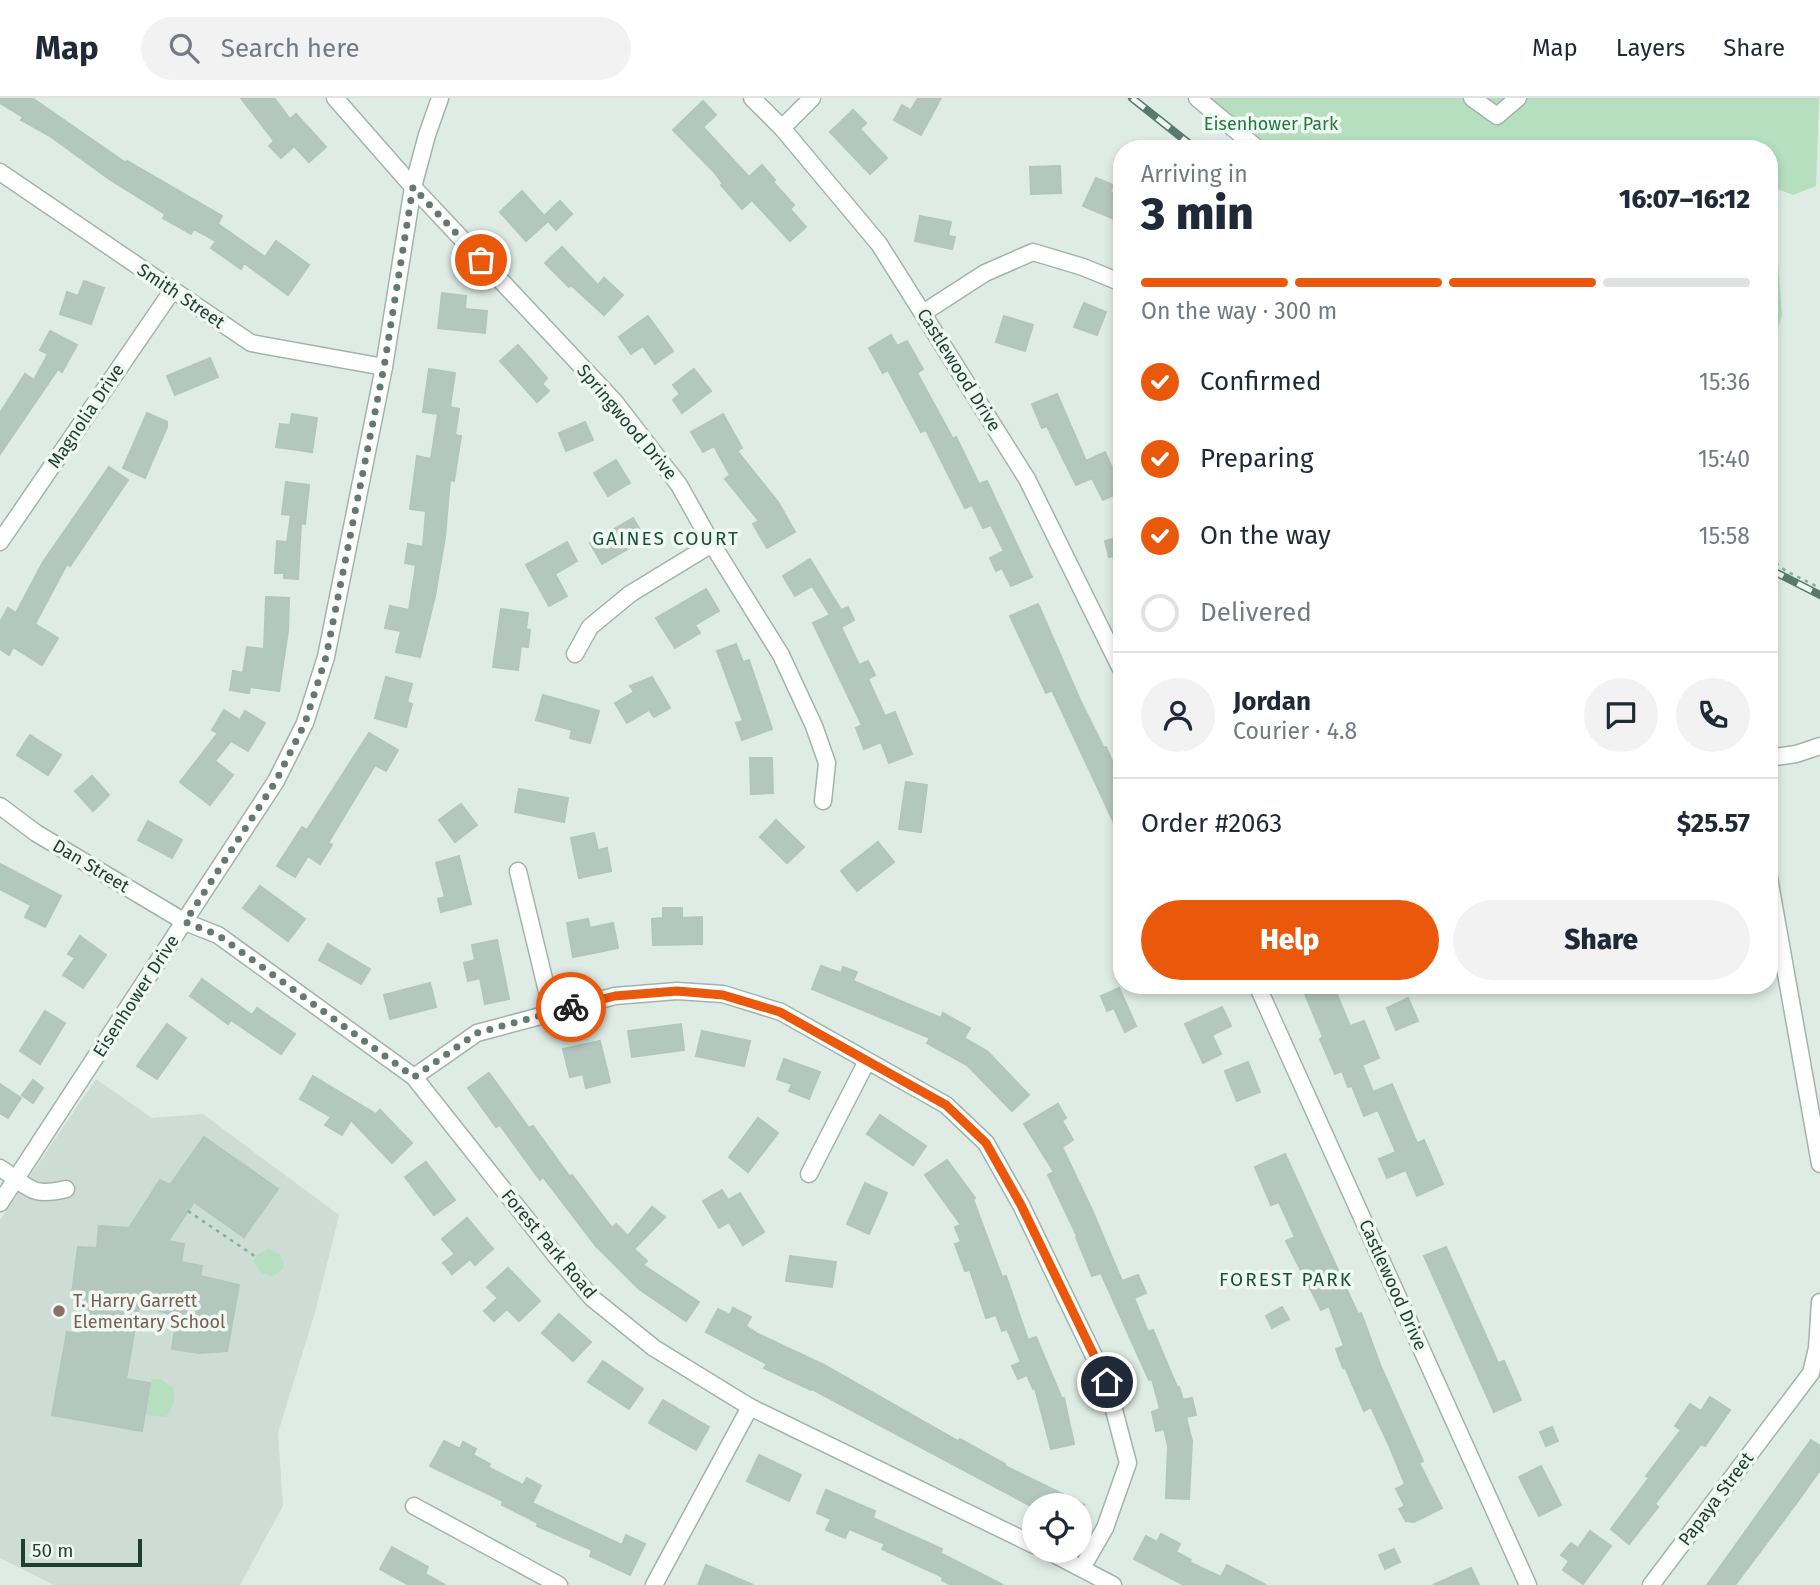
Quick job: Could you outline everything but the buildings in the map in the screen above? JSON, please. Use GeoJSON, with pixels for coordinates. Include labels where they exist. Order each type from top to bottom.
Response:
{"type":"FeatureCollection","features":[{"type":"Feature","properties":{"kind":"street","name":"Springwood Drive"},"geometry":{"type":"LineString","coordinates":[[335,98],[413,187],[614,401],[680,485],[712,544],[781,655],[814,726],[827,763],[823,802]]}},
{"type":"Feature","properties":{"kind":"street","name":"Eisenhower Drive"},"geometry":{"type":"LineString","coordinates":[[0,1203],[276,781],[305,723],[326,657],[384,367],[413,187],[440,98]]}},
{"type":"Feature","properties":{"kind":"street","name":"Castlewood Drive"},"geometry":{"type":"LineString","coordinates":[[752,98],[782,128],[879,244],[1027,479],[1113,653]]}},
{"type":"Feature","properties":{"kind":"street"},"geometry":{"type":"LineString","coordinates":[[782,128],[812,98]]}},
{"type":"Feature","properties":{"kind":"street"},"geometry":{"type":"LineString","coordinates":[[1197,98],[1247,140]]}},
{"type":"Feature","properties":{"kind":"street"},"geometry":{"type":"LineString","coordinates":[[1472,98],[1497,116],[1518,98]]}},
{"type":"Feature","properties":{"kind":"street","name":"Smith Street"},"geometry":{"type":"LineString","coordinates":[[0,172],[251,343],[384,367]]}},
{"type":"Feature","properties":{"kind":"street"},"geometry":{"type":"LineString","coordinates":[[923,313],[985,273],[1033,252],[1083,267],[1113,280]]}},
{"type":"Feature","properties":{"kind":"street","name":"Magnolia Drive"},"geometry":{"type":"LineString","coordinates":[[0,542],[172,291]]}},
{"type":"Feature","properties":{"kind":"street"},"geometry":{"type":"LineString","coordinates":[[575,654],[590,627],[630,594],[712,544]]}},
{"type":"Feature","properties":{"kind":"street"},"geometry":{"type":"LineString","coordinates":[[1778,756],[1796,754],[1820,746]]}},
{"type":"Feature","properties":{"kind":"street","name":"Dan Street"},"geometry":{"type":"LineString","coordinates":[[0,806],[36,833],[185,922]]}},
{"type":"Feature","properties":{"kind":"street"},"geometry":{"type":"LineString","coordinates":[[518,871],[552,1012]]}},
{"type":"Feature","properties":{"kind":"street","name":"Forest Park Road"},"geometry":{"type":"LineString","coordinates":[[185,922],[218,935],[414,1077],[592,1298],[654,1348],[750,1407],[1022,1539]]}},
{"type":"Feature","properties":{"kind":"street"},"geometry":{"type":"LineString","coordinates":[[1778,928],[1820,1164]]}},
{"type":"Feature","properties":{"kind":"street"},"geometry":{"type":"LineString","coordinates":[[414,1077],[477,1033],[615,996],[677,991],[723,995],[780,1012],[946,1105],[986,1143],[1021,1205],[1107,1382],[1128,1463],[1105,1528],[1082,1568]]}},
{"type":"Feature","properties":{"kind":"street","name":"Castlewood Drive"},"geometry":{"type":"LineString","coordinates":[[1261,994],[1528,1585]]}},
{"type":"Feature","properties":{"kind":"street"},"geometry":{"type":"LineString","coordinates":[[809,1174],[867,1061]]}},
{"type":"Feature","properties":{"kind":"street"},"geometry":{"type":"LineString","coordinates":[[0,1168],[29,1190],[46,1194],[66,1189]]}},
{"type":"Feature","properties":{"kind":"street","name":"Papaya Street"},"geometry":{"type":"LineString","coordinates":[[1651,1585],[1811,1373],[1817,1348],[1820,1302]]}},
{"type":"Feature","properties":{"kind":"street"},"geometry":{"type":"LineString","coordinates":[[654,1585],[750,1407]]}},
{"type":"Feature","properties":{"kind":"street"},"geometry":{"type":"LineString","coordinates":[[414,1506],[559,1585]]}},
{"type":"Feature","properties":{"kind":"street"},"geometry":{"type":"LineString","coordinates":[[1072,1563],[1113,1585]]}},
{"type":"Feature","properties":{"kind":"path"},"geometry":{"type":"LineString","coordinates":[[1778,565],[1820,588]]}},
{"type":"Feature","properties":{"kind":"path"},"geometry":{"type":"LineString","coordinates":[[188,1211],[256,1257]]}},
{"type":"Feature","properties":{"kind":"shaded area"},"geometry":{"type":"Polygon","coordinates":[[[96,1079],[152,1118],[203,1114],[339,1215],[316,1309],[278,1433],[283,1506],[240,1585],[54,1585],[0,1558],[0,1220],[96,1079]]]}},
{"type":"Feature","properties":{"kind":"green space","name":"Eisenhower Park"},"geometry":{"type":"Polygon","coordinates":[[[1190,98],[1819,98],[1816,186],[1793,195],[1778,189],[1778,140],[1243,140],[1190,98]]]}},
{"type":"Feature","properties":{"kind":"green space","name":"Eisenhower Park"},"geometry":{"type":"Polygon","coordinates":[[[1778,264],[1782,315],[1778,329],[1778,264]]]}},
{"type":"Feature","properties":{"kind":"green space"},"geometry":{"type":"Polygon","coordinates":[[[269,1249],[281,1255],[284,1267],[273,1276],[262,1273],[253,1261],[258,1254],[269,1249]]]}},
{"type":"Feature","properties":{"kind":"green space"},"geometry":{"type":"Polygon","coordinates":[[[153,1379],[160,1379],[173,1388],[173,1404],[165,1417],[145,1415],[153,1379]]]}},
{"type":"Feature","properties":{"kind":"railway"},"geometry":{"type":"LineString","coordinates":[[1132,98],[1185,140]]}},
{"type":"Feature","properties":{"kind":"railway"},"geometry":{"type":"LineString","coordinates":[[1778,574],[1820,595]]}},
{"type":"Feature","properties":{"kind":"way so far"},"geometry":{"type":"LineString","coordinates":[[481,260],[413,187],[384,367],[326,657],[305,723],[276,781],[185,922],[218,935],[414,1077],[477,1033],[571,1007]]}},
{"type":"Feature","properties":{"kind":"place","name":"T. Harry Garrett Elementary School"},"geometry":{"type":"Point","coordinates":[59,1311]}},
{"type":"Feature","properties":{"kind":"district","name":"GAINES COURT"},"geometry":{"type":"Point","coordinates":[666,538]}},
{"type":"Feature","properties":{"kind":"district","name":"FOREST PARK"},"geometry":{"type":"Point","coordinates":[1286,1279]}},
{"type":"Feature","properties":{"kind":"route"},"geometry":{"type":"LineString","coordinates":[[571,1007],[615,996],[677,991],[723,995],[780,1012],[946,1105],[986,1143],[1021,1205],[1107,1382]]}}]}
